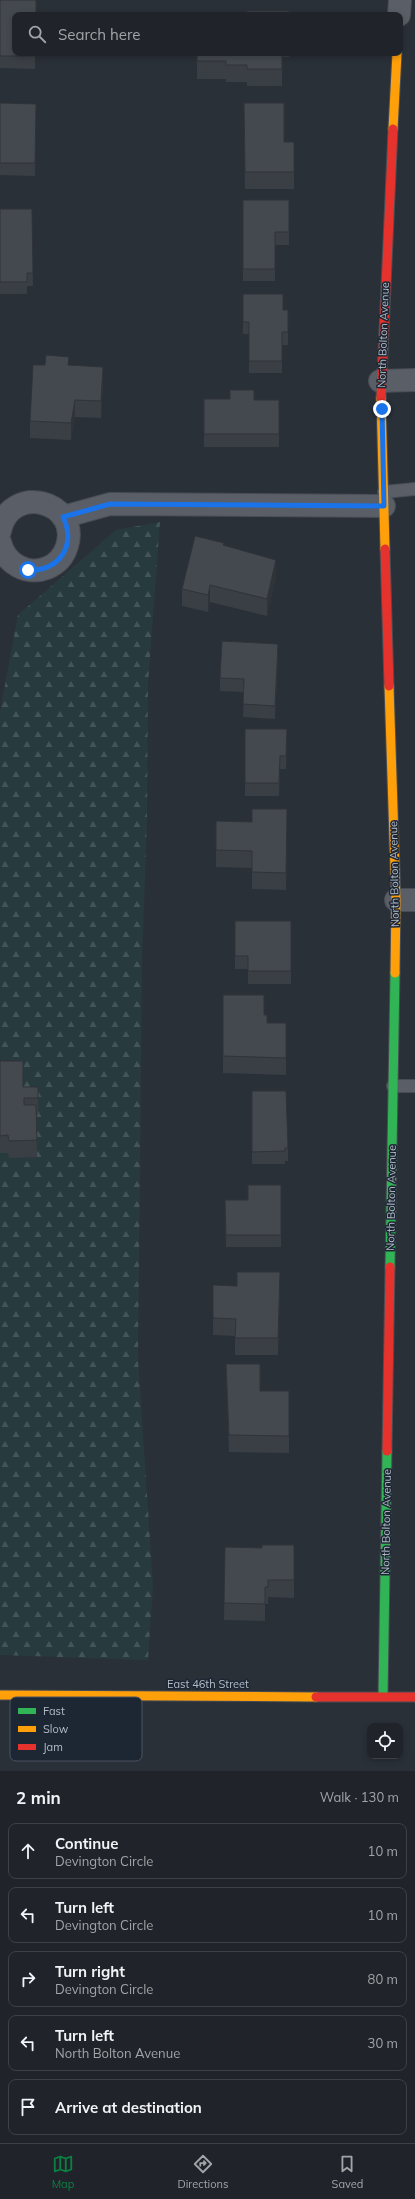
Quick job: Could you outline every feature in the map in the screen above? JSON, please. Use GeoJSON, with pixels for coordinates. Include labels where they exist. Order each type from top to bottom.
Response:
{"type":"FeatureCollection","features":[{"type":"Feature","properties":{"kind":"street"},"geometry":{"type":"LineString","coordinates":[[399,12],[400,0]]}},
{"type":"Feature","properties":{"kind":"street","name":"North Bolton Avenue"},"geometry":{"type":"LineString","coordinates":[[383,1696],[393,1086],[405,900],[384,499],[380,381],[397,56]]}},
{"type":"Feature","properties":{"kind":"street"},"geometry":{"type":"LineString","coordinates":[[380,381],[415,380]]}},
{"type":"Feature","properties":{"kind":"street"},"geometry":{"type":"LineString","coordinates":[[63,517],[110,504],[384,499]]}},
{"type":"Feature","properties":{"kind":"street"},"geometry":{"type":"LineString","coordinates":[[0,531],[4,518],[15,507],[29,502],[37,502],[52,506],[63,517],[69,534],[66,551],[54,565],[37,571],[20,568],[6,556],[0,542]]}},
{"type":"Feature","properties":{"kind":"street","name":"East 46th Street"},"geometry":{"type":"LineString","coordinates":[[0,1695],[415,1697]]}},
{"type":"Feature","properties":{"kind":"lane"},"geometry":{"type":"LineString","coordinates":[[384,499],[415,489]]}},
{"type":"Feature","properties":{"kind":"lane"},"geometry":{"type":"LineString","coordinates":[[393,1086],[415,1086]]}},
{"type":"Feature","properties":{"kind":"green space"},"geometry":{"type":"Polygon","coordinates":[[[160,522],[148,683],[147,821],[142,960],[138,1359],[153,1585],[148,1660],[0,1655],[0,712],[18,615],[116,530],[160,522]]]}},
{"type":"Feature","properties":{"kind":"building"},"geometry":{"type":"Polygon","coordinates":[[[0,0],[36,0],[36,12],[12,12],[12,56],[0,56],[0,0]]]}},
{"type":"Feature","properties":{"kind":"building"},"geometry":{"type":"Polygon","coordinates":[[[247,11],[289,11],[289,12],[247,11]]]}},
{"type":"Feature","properties":{"kind":"building"},"geometry":{"type":"Polygon","coordinates":[[[197,56],[282,56],[282,69],[247,69],[247,65],[226,65],[226,61],[197,61],[197,56]]]}},
{"type":"Feature","properties":{"kind":"building"},"geometry":{"type":"Polygon","coordinates":[[[0,103],[36,104],[35,163],[0,163],[0,103]]]}},
{"type":"Feature","properties":{"kind":"building"},"geometry":{"type":"Polygon","coordinates":[[[244,103],[284,103],[284,142],[294,142],[294,172],[245,172],[244,103]]]}},
{"type":"Feature","properties":{"kind":"building"},"geometry":{"type":"Polygon","coordinates":[[[243,200],[289,200],[289,232],[275,232],[275,269],[243,269],[243,200]]]}},
{"type":"Feature","properties":{"kind":"building"},"geometry":{"type":"Polygon","coordinates":[[[0,209],[32,209],[33,273],[27,273],[27,282],[0,282],[0,209]]]}},
{"type":"Feature","properties":{"kind":"building"},"geometry":{"type":"Polygon","coordinates":[[[243,294],[283,294],[283,310],[288,310],[288,332],[282,332],[282,361],[249,361],[249,322],[243,322],[243,294]]]}},
{"type":"Feature","properties":{"kind":"building"},"geometry":{"type":"Polygon","coordinates":[[[46,355],[69,357],[68,365],[103,367],[101,401],[75,400],[71,423],[30,421],[33,365],[45,365],[46,355]]]}},
{"type":"Feature","properties":{"kind":"building"},"geometry":{"type":"Polygon","coordinates":[[[230,390],[254,390],[254,400],[279,400],[279,434],[204,434],[204,399],[230,399],[230,390]]]}},
{"type":"Feature","properties":{"kind":"building"},"geometry":{"type":"Polygon","coordinates":[[[195,536],[224,543],[223,545],[276,560],[267,599],[210,585],[208,595],[182,589],[195,536]]]}},
{"type":"Feature","properties":{"kind":"building"},"geometry":{"type":"Polygon","coordinates":[[[222,641],[278,644],[275,706],[243,704],[244,679],[220,678],[222,641]]]}},
{"type":"Feature","properties":{"kind":"building"},"geometry":{"type":"Polygon","coordinates":[[[245,729],[287,729],[286,756],[280,756],[279,783],[245,783],[245,729]]]}},
{"type":"Feature","properties":{"kind":"building"},"geometry":{"type":"Polygon","coordinates":[[[252,809],[287,809],[286,873],[252,872],[252,851],[216,850],[216,821],[252,822],[252,809]]]}},
{"type":"Feature","properties":{"kind":"building"},"geometry":{"type":"Polygon","coordinates":[[[235,921],[291,921],[291,971],[248,971],[248,956],[235,956],[235,921]]]}},
{"type":"Feature","properties":{"kind":"building"},"geometry":{"type":"Polygon","coordinates":[[[223,995],[264,995],[264,1015],[267,1015],[267,1023],[286,1023],[286,1058],[223,1056],[223,995]]]}},
{"type":"Feature","properties":{"kind":"building"},"geometry":{"type":"Polygon","coordinates":[[[0,1061],[23,1061],[23,1087],[38,1087],[38,1098],[24,1098],[24,1105],[36,1105],[37,1140],[9,1141],[8,1135],[0,1136],[0,1061]]]}},
{"type":"Feature","properties":{"kind":"building"},"geometry":{"type":"Polygon","coordinates":[[[252,1091],[286,1091],[288,1148],[285,1148],[285,1151],[252,1152],[252,1091]]]}},
{"type":"Feature","properties":{"kind":"building"},"geometry":{"type":"Polygon","coordinates":[[[248,1185],[281,1185],[281,1235],[226,1235],[225,1200],[248,1200],[248,1185]]]}},
{"type":"Feature","properties":{"kind":"building"},"geometry":{"type":"Polygon","coordinates":[[[237,1272],[280,1272],[278,1338],[235,1338],[236,1319],[213,1318],[213,1285],[237,1286],[237,1272]]]}},
{"type":"Feature","properties":{"kind":"building"},"geometry":{"type":"Polygon","coordinates":[[[226,1364],[260,1364],[260,1391],[289,1391],[289,1436],[229,1435],[226,1364]]]}},
{"type":"Feature","properties":{"kind":"building"},"geometry":{"type":"Polygon","coordinates":[[[262,1545],[294,1545],[294,1580],[268,1580],[268,1587],[265,1587],[265,1604],[224,1603],[225,1547],[262,1548],[262,1545]]]}},
{"type":"Feature","properties":{"kind":"traffic: fast"},"geometry":{"type":"LineString","coordinates":[[390,1267],[395,973]]}},
{"type":"Feature","properties":{"kind":"traffic: fast"},"geometry":{"type":"LineString","coordinates":[[383,1696],[387,1451]]}},
{"type":"Feature","properties":{"kind":"traffic: slow"},"geometry":{"type":"LineString","coordinates":[[393,129],[397,56]]}},
{"type":"Feature","properties":{"kind":"traffic: slow"},"geometry":{"type":"LineString","coordinates":[[381,398],[385,549]]}},
{"type":"Feature","properties":{"kind":"traffic: slow"},"geometry":{"type":"LineString","coordinates":[[389,686],[396,900],[395,973]]}},
{"type":"Feature","properties":{"kind":"traffic: slow"},"geometry":{"type":"LineString","coordinates":[[0,1695],[316,1697]]}},
{"type":"Feature","properties":{"kind":"traffic: jam"},"geometry":{"type":"LineString","coordinates":[[381,398],[393,129]]}},
{"type":"Feature","properties":{"kind":"traffic: jam"},"geometry":{"type":"LineString","coordinates":[[385,549],[389,686]]}},
{"type":"Feature","properties":{"kind":"traffic: jam"},"geometry":{"type":"LineString","coordinates":[[387,1451],[390,1267]]}},
{"type":"Feature","properties":{"kind":"traffic: jam"},"geometry":{"type":"LineString","coordinates":[[316,1697],[415,1697]]}},
{"type":"Feature","properties":{"kind":"route"},"geometry":{"type":"LineString","coordinates":[[28,570],[37,571],[46,569],[54,565],[66,551],[69,534],[63,517],[110,504],[384,506],[382,409]]}}]}
